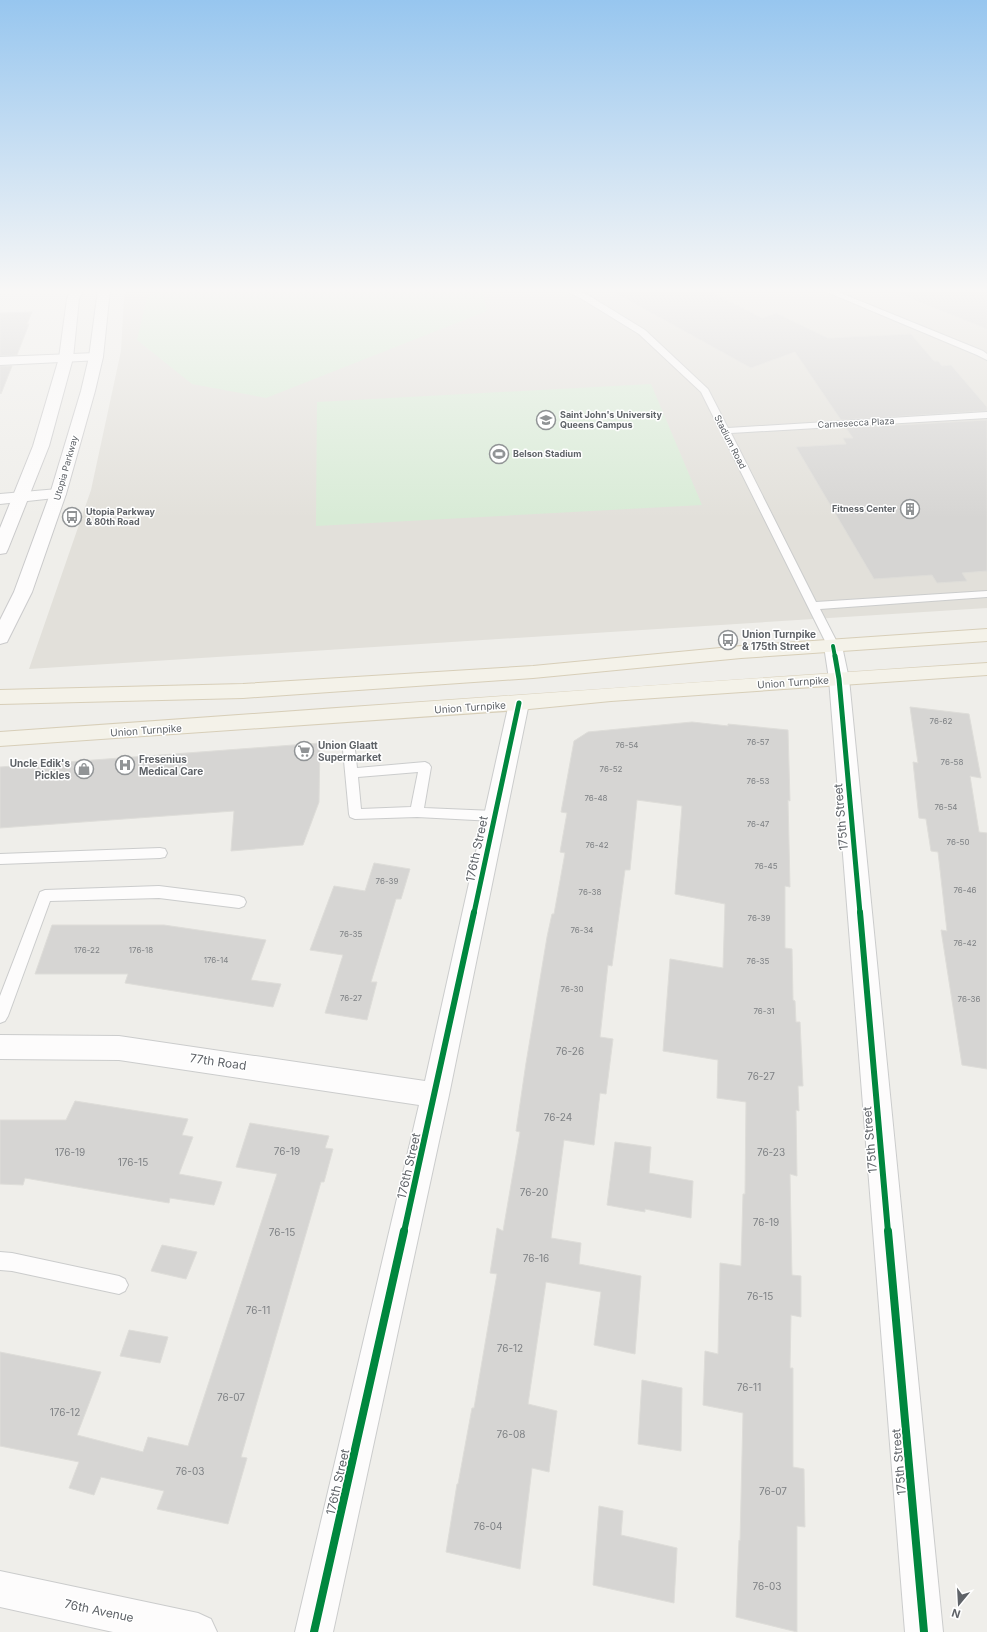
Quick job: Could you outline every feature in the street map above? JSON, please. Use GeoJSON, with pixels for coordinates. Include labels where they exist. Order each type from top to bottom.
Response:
{"type":"FeatureCollection","features":[{"type":"Feature","properties":{"kind":"main road"},"geometry":{"type":"LineString","coordinates":[[0,697],[243,692],[533,672],[741,652],[987,635]]}},
{"type":"Feature","properties":{"kind":"main road","name":"Union Turnpike"},"geometry":{"type":"LineString","coordinates":[[0,739],[518,703],[611,694],[987,669]]}},
{"type":"Feature","properties":{"kind":"street"},"geometry":{"type":"LineString","coordinates":[[0,549],[19,498],[41,446],[64,366]]}},
{"type":"Feature","properties":{"kind":"street","name":"Utopia Parkway"},"geometry":{"type":"LineString","coordinates":[[0,638],[23,592],[58,494],[94,366]]}},
{"type":"Feature","properties":{"kind":"street"},"geometry":{"type":"LineString","coordinates":[[0,499],[58,494]]}},
{"type":"Feature","properties":{"kind":"street","name":"175th Street"},"geometry":{"type":"LineString","coordinates":[[833,646],[839,679],[924,1632]]}},
{"type":"Feature","properties":{"kind":"street","name":"176th Street"},"geometry":{"type":"LineString","coordinates":[[314,1632],[435,1095],[518,703]]}},
{"type":"Feature","properties":{"kind":"street","name":"77th Road"},"geometry":{"type":"LineString","coordinates":[[0,1047],[119,1048],[435,1095]]}},
{"type":"Feature","properties":{"kind":"street","name":"76th Avenue"},"geometry":{"type":"LineString","coordinates":[[0,1590],[198,1632]]}},
{"type":"Feature","properties":{"kind":"lane","name":"Stadium Road"},"geometry":{"type":"LineString","coordinates":[[678,366],[705,392],[833,646]]}},
{"type":"Feature","properties":{"kind":"lane","name":"Carnesecca Plaza"},"geometry":{"type":"LineString","coordinates":[[725,431],[987,415]]}},
{"type":"Feature","properties":{"kind":"lane"},"geometry":{"type":"LineString","coordinates":[[813,606],[987,594]]}},
{"type":"Feature","properties":{"kind":"lane"},"geometry":{"type":"LineString","coordinates":[[349,750],[355,814],[417,812],[494,816]]}},
{"type":"Feature","properties":{"kind":"lane"},"geometry":{"type":"LineString","coordinates":[[352,773],[425,767],[417,812]]}},
{"type":"Feature","properties":{"kind":"lane"},"geometry":{"type":"LineString","coordinates":[[0,859],[160,852]]}},
{"type":"Feature","properties":{"kind":"lane"},"geometry":{"type":"LineString","coordinates":[[0,1016],[45,896],[159,892],[239,902]]}},
{"type":"Feature","properties":{"kind":"lane"},"geometry":{"type":"LineString","coordinates":[[0,1261],[12,1262],[120,1285]]}},
{"type":"Feature","properties":{"kind":"shaded area","name":"Saint John's University Queens Campus"},"geometry":{"type":"Polygon","coordinates":[[[118,366],[987,366],[987,608],[29,669],[91,490],[118,366]]]}},
{"type":"Feature","properties":{"kind":"green space"},"geometry":{"type":"Polygon","coordinates":[[[170,366],[347,366],[266,398],[192,384],[170,366]]]}},
{"type":"Feature","properties":{"kind":"green space","name":"Belson Stadium"},"geometry":{"type":"Polygon","coordinates":[[[651,384],[702,505],[316,526],[317,402],[651,384]]]}},
{"type":"Feature","properties":{"kind":"building"},"geometry":{"type":"Polygon","coordinates":[[[0,366],[12,366],[1,394],[0,366]]]}},
{"type":"Feature","properties":{"kind":"building"},"geometry":{"type":"Polygon","coordinates":[[[805,366],[952,366],[987,407],[987,411],[841,420],[805,366]]]}},
{"type":"Feature","properties":{"kind":"building","name":"Fitness Center"},"geometry":{"type":"Polygon","coordinates":[[[987,420],[987,571],[962,573],[967,581],[937,583],[932,575],[874,579],[796,447],[846,444],[843,438],[853,438],[846,428],[987,420]]]}},
{"type":"Feature","properties":{"kind":"building"},"geometry":{"type":"Polygon","coordinates":[[[910,707],[969,714],[981,778],[970,776],[979,832],[987,833],[987,1069],[962,1065],[941,930],[947,931],[938,852],[931,851],[926,819],[919,818],[913,762],[918,763],[910,707]]]}},
{"type":"Feature","properties":{"kind":"building"},"geometry":{"type":"Polygon","coordinates":[[[692,722],[788,730],[790,887],[785,886],[785,948],[792,949],[793,1000],[795,1001],[796,1022],[800,1022],[803,1086],[798,1086],[799,1111],[796,1110],[797,1176],[790,1174],[792,1275],[801,1276],[801,1317],[791,1315],[790,1368],[793,1368],[793,1467],[804,1469],[805,1527],[797,1526],[797,1632],[736,1617],[739,1540],[740,1541],[743,1413],[703,1405],[705,1351],[718,1354],[720,1263],[741,1266],[743,1194],[745,1194],[746,1102],[717,1098],[718,1060],[663,1051],[670,959],[723,968],[725,904],[675,894],[682,806],[637,800],[630,870],[625,870],[612,966],[608,965],[600,1037],[613,1039],[606,1094],[600,1093],[594,1145],[564,1140],[551,1238],[581,1243],[579,1264],[641,1276],[635,1354],[594,1345],[601,1292],[546,1282],[528,1404],[557,1411],[549,1472],[532,1468],[520,1569],[446,1552],[457,1484],[472,1408],[474,1408],[497,1274],[490,1273],[497,1228],[503,1231],[520,1132],[516,1131],[526,1063],[547,937],[552,914],[554,914],[565,853],[560,852],[567,813],[561,812],[574,741],[588,732],[692,722]]]}},
{"type":"Feature","properties":{"kind":"building"},"geometry":{"type":"Polygon","coordinates":[[[320,743],[319,802],[303,845],[231,851],[234,811],[0,828],[0,767],[320,743]]]}},
{"type":"Feature","properties":{"kind":"building"},"geometry":{"type":"Polygon","coordinates":[[[374,863],[410,869],[401,899],[396,899],[371,982],[377,982],[367,1020],[325,1013],[343,955],[310,950],[334,886],[365,891],[374,863]]]}},
{"type":"Feature","properties":{"kind":"building"},"geometry":{"type":"Polygon","coordinates":[[[52,925],[164,925],[266,940],[251,980],[281,984],[273,1007],[125,983],[128,974],[35,974],[52,925]]]}},
{"type":"Feature","properties":{"kind":"building"},"geometry":{"type":"Polygon","coordinates":[[[75,1101],[188,1119],[182,1135],[193,1137],[179,1174],[222,1182],[214,1205],[170,1198],[169,1203],[25,1178],[23,1185],[0,1184],[0,1120],[66,1120],[75,1101]]]}},
{"type":"Feature","properties":{"kind":"building"},"geometry":{"type":"Polygon","coordinates":[[[250,1123],[329,1136],[325,1148],[333,1149],[324,1182],[321,1182],[241,1457],[247,1458],[228,1524],[157,1509],[164,1491],[101,1477],[94,1495],[69,1488],[79,1462],[0,1446],[0,1352],[101,1372],[77,1435],[143,1452],[148,1437],[188,1446],[277,1174],[236,1167],[250,1123]]]}},
{"type":"Feature","properties":{"kind":"building"},"geometry":{"type":"Polygon","coordinates":[[[615,1142],[651,1147],[649,1173],[693,1181],[691,1218],[645,1209],[645,1212],[607,1205],[615,1142]]]}},
{"type":"Feature","properties":{"kind":"building"},"geometry":{"type":"Polygon","coordinates":[[[162,1245],[197,1252],[186,1279],[151,1271],[162,1245]]]}},
{"type":"Feature","properties":{"kind":"building"},"geometry":{"type":"Polygon","coordinates":[[[129,1330],[168,1337],[160,1363],[120,1356],[129,1330]]]}},
{"type":"Feature","properties":{"kind":"building"},"geometry":{"type":"Polygon","coordinates":[[[642,1380],[682,1388],[681,1451],[638,1444],[642,1380]]]}},
{"type":"Feature","properties":{"kind":"building"},"geometry":{"type":"Polygon","coordinates":[[[599,1506],[623,1511],[621,1535],[677,1548],[674,1603],[593,1585],[599,1506]]]}},
{"type":"Feature","properties":{"kind":"cycle path"},"geometry":{"type":"LineString","coordinates":[[833,646],[839,679],[924,1632]]}},
{"type":"Feature","properties":{"kind":"cycle path"},"geometry":{"type":"LineString","coordinates":[[314,1632],[435,1095],[519,703]]}},
{"type":"Feature","properties":{"kind":"place","name":"Saint John's University Queens Campus"},"geometry":{"type":"Point","coordinates":[546,420]}},
{"type":"Feature","properties":{"kind":"place","name":"Belson Stadium"},"geometry":{"type":"Point","coordinates":[499,454]}},
{"type":"Feature","properties":{"kind":"place","name":"Fitness Center"},"geometry":{"type":"Point","coordinates":[910,509]}},
{"type":"Feature","properties":{"kind":"place","name":"Utopia Parkway & 80th Road"},"geometry":{"type":"Point","coordinates":[72,517]}},
{"type":"Feature","properties":{"kind":"place","name":"Union Turnpike & 175th Street"},"geometry":{"type":"Point","coordinates":[728,640]}},
{"type":"Feature","properties":{"kind":"place","name":"Union Glaatt Supermarket"},"geometry":{"type":"Point","coordinates":[304,751]}},
{"type":"Feature","properties":{"kind":"place","name":"Fresenius Medical Care"},"geometry":{"type":"Point","coordinates":[125,765]}},
{"type":"Feature","properties":{"kind":"place","name":"Uncle Edik's Pickles"},"geometry":{"type":"Point","coordinates":[84,769]}}]}
